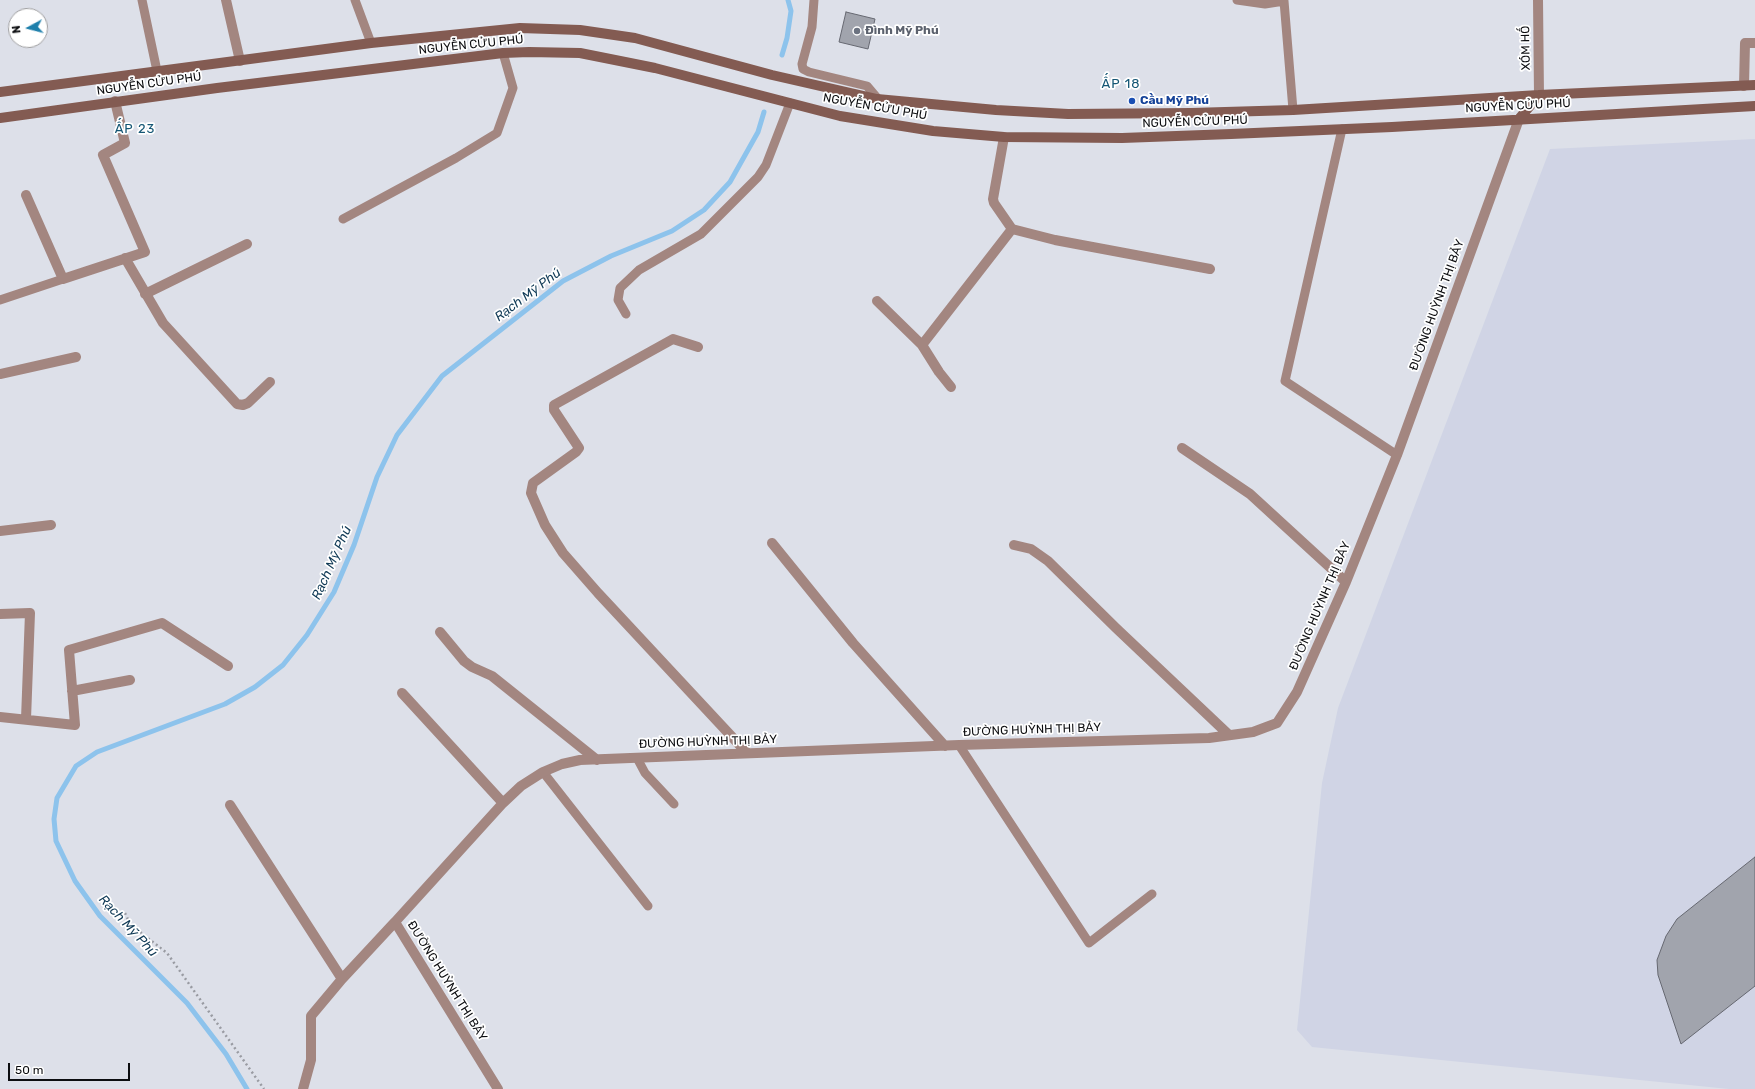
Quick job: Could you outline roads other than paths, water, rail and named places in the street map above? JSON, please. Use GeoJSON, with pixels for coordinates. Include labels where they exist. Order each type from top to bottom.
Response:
{"type":"FeatureCollection","features":[{"type":"Feature","properties":{"kind":"main road","name":"NGUYỄN CỬU PHÚ"},"geometry":{"type":"LineString","coordinates":[[0,92],[371,43],[520,28],[580,30],[635,38],[772,75],[878,99],[996,110],[1068,114],[1293,110],[1539,95],[1755,86]]}},
{"type":"Feature","properties":{"kind":"main road","name":"NGUYỄN CỬU PHÚ"},"geometry":{"type":"LineString","coordinates":[[0,118],[503,53],[580,53],[655,68],[840,116],[933,131],[1004,138],[1122,138],[1342,129],[1755,106]]}},
{"type":"Feature","properties":{"kind":"main road"},"geometry":{"type":"LineString","coordinates":[[1518,120],[1539,95]]}},
{"type":"Feature","properties":{"kind":"street"},"geometry":{"type":"LineString","coordinates":[[226,0],[240,61]]}},
{"type":"Feature","properties":{"kind":"street","name":"XÓM HỐ"},"geometry":{"type":"LineString","coordinates":[[1538,0],[1539,95]]}},
{"type":"Feature","properties":{"kind":"street"},"geometry":{"type":"LineString","coordinates":[[1744,86],[1745,43],[1755,43]]}},
{"type":"Feature","properties":{"kind":"street"},"geometry":{"type":"LineString","coordinates":[[26,195],[63,279],[145,252],[103,155],[125,143],[115,102]]}},
{"type":"Feature","properties":{"kind":"street","name":"ĐƯỜNG HUỲNH THỊ BẢY"},"geometry":{"type":"LineString","coordinates":[[498,1089],[395,922],[503,802],[521,786],[543,772],[562,764],[580,760],[959,745],[1209,738],[1253,732],[1277,723],[1297,692],[1346,582],[1397,455],[1518,120]]}},
{"type":"Feature","properties":{"kind":"street"},"geometry":{"type":"LineString","coordinates":[[1004,138],[993,199],[994,203],[1012,229],[1055,240],[1210,269]]}},
{"type":"Feature","properties":{"kind":"street"},"geometry":{"type":"LineString","coordinates":[[922,345],[1012,229]]}},
{"type":"Feature","properties":{"kind":"street"},"geometry":{"type":"LineString","coordinates":[[145,294],[247,244]]}},
{"type":"Feature","properties":{"kind":"street"},"geometry":{"type":"LineString","coordinates":[[125,258],[163,323],[237,404],[243,405],[248,403],[270,382]]}},
{"type":"Feature","properties":{"kind":"street"},"geometry":{"type":"LineString","coordinates":[[877,301],[922,345],[939,372],[951,387]]}},
{"type":"Feature","properties":{"kind":"street"},"geometry":{"type":"LineString","coordinates":[[698,347],[673,339],[554,405],[554,410],[579,448],[576,452],[533,483],[531,493],[545,525],[563,553],[747,754]]}},
{"type":"Feature","properties":{"kind":"street"},"geometry":{"type":"LineString","coordinates":[[0,374],[76,357]]}},
{"type":"Feature","properties":{"kind":"street"},"geometry":{"type":"LineString","coordinates":[[1182,448],[1250,494],[1346,582]]}},
{"type":"Feature","properties":{"kind":"street"},"geometry":{"type":"LineString","coordinates":[[0,531],[51,525]]}},
{"type":"Feature","properties":{"kind":"street"},"geometry":{"type":"LineString","coordinates":[[772,543],[854,642],[945,746]]}},
{"type":"Feature","properties":{"kind":"street"},"geometry":{"type":"LineString","coordinates":[[1014,545],[1031,549],[1048,561],[1229,735]]}},
{"type":"Feature","properties":{"kind":"street"},"geometry":{"type":"LineString","coordinates":[[0,614],[30,613],[26,719]]}},
{"type":"Feature","properties":{"kind":"street"},"geometry":{"type":"LineString","coordinates":[[0,717],[75,725],[69,650],[162,623],[228,666]]}},
{"type":"Feature","properties":{"kind":"street"},"geometry":{"type":"LineString","coordinates":[[440,632],[464,661],[472,667],[492,676],[597,760]]}},
{"type":"Feature","properties":{"kind":"street"},"geometry":{"type":"LineString","coordinates":[[72,691],[130,680]]}},
{"type":"Feature","properties":{"kind":"street"},"geometry":{"type":"LineString","coordinates":[[402,693],[503,802]]}},
{"type":"Feature","properties":{"kind":"street"},"geometry":{"type":"LineString","coordinates":[[230,805],[342,979]]}},
{"type":"Feature","properties":{"kind":"street"},"geometry":{"type":"LineString","coordinates":[[303,1089],[311,1060],[311,1016],[342,979],[395,922]]}},
{"type":"Feature","properties":{"kind":"lane"},"geometry":{"type":"LineString","coordinates":[[142,0],[157,71]]}},
{"type":"Feature","properties":{"kind":"lane"},"geometry":{"type":"LineString","coordinates":[[355,0],[371,43]]}},
{"type":"Feature","properties":{"kind":"lane"},"geometry":{"type":"LineString","coordinates":[[814,0],[812,27],[802,64],[803,69],[809,72],[867,86],[878,99]]}},
{"type":"Feature","properties":{"kind":"lane"},"geometry":{"type":"LineString","coordinates":[[1237,0],[1265,4],[1284,0],[1293,110]]}},
{"type":"Feature","properties":{"kind":"lane"},"geometry":{"type":"LineString","coordinates":[[343,219],[456,158],[497,133],[513,88],[503,53]]}},
{"type":"Feature","properties":{"kind":"lane"},"geometry":{"type":"LineString","coordinates":[[626,314],[618,300],[620,288],[639,270],[701,234],[758,176],[766,165],[790,103]]}},
{"type":"Feature","properties":{"kind":"lane"},"geometry":{"type":"LineString","coordinates":[[1342,129],[1285,381],[1397,455]]}},
{"type":"Feature","properties":{"kind":"lane"},"geometry":{"type":"LineString","coordinates":[[0,300],[63,279]]}},
{"type":"Feature","properties":{"kind":"lane"},"geometry":{"type":"LineString","coordinates":[[959,745],[1089,943],[1152,894]]}},
{"type":"Feature","properties":{"kind":"lane"},"geometry":{"type":"LineString","coordinates":[[637,758],[646,773],[674,804]]}},
{"type":"Feature","properties":{"kind":"lane"},"geometry":{"type":"LineString","coordinates":[[543,772],[648,906]]}},
{"type":"Feature","properties":{"kind":"waterway","name":"Rạch Mỹ Phú"},"geometry":{"type":"LineString","coordinates":[[782,55],[787,38],[791,11],[788,0]]}},
{"type":"Feature","properties":{"kind":"waterway","name":"Rạch Mỹ Phú"},"geometry":{"type":"LineString","coordinates":[[247,1089],[226,1054],[187,1003],[100,916],[75,881],[56,841],[54,819],[57,798],[76,766],[97,752],[225,704],[255,687],[283,665],[307,635],[334,592],[354,545],[377,477],[397,435],[442,376],[563,281],[611,256],[672,231],[704,210],[730,182],[758,132],[764,112]]}},
{"type":"Feature","properties":{"kind":"place","name":"Đình Mỹ Phú"},"geometry":{"type":"Point","coordinates":[857,31]}},
{"type":"Feature","properties":{"kind":"place","name":"Cầu Mỹ Phú"},"geometry":{"type":"Point","coordinates":[1132,101]}},
{"type":"Feature","properties":{"kind":"district","name":"ẤP 18"},"geometry":{"type":"Point","coordinates":[1121,84]}},
{"type":"Feature","properties":{"kind":"district","name":"ẤP 23"},"geometry":{"type":"Point","coordinates":[135,129]}}]}
